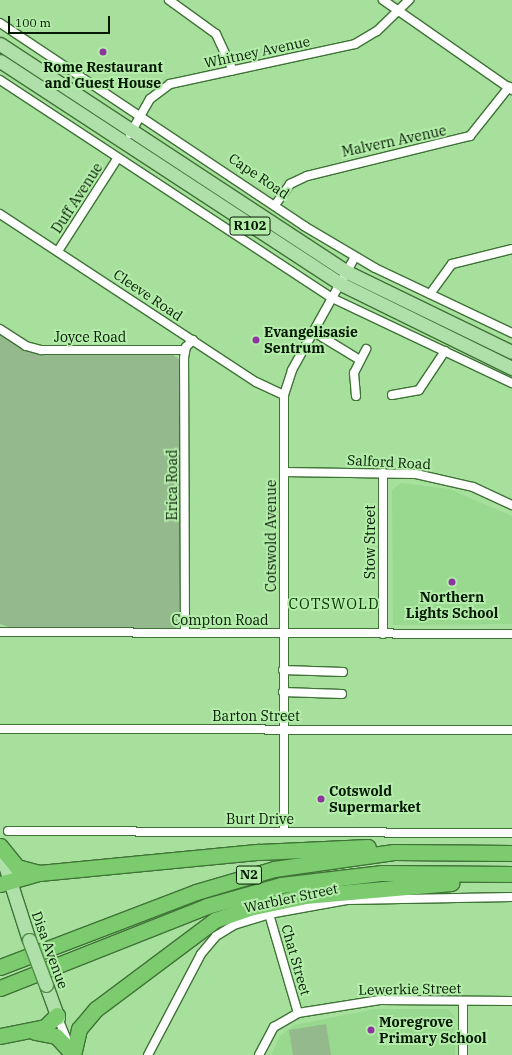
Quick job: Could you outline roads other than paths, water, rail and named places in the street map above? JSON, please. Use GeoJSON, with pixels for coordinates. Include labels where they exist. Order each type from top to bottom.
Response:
{"type":"FeatureCollection","features":[{"type":"Feature","properties":{"kind":"highway"},"geometry":{"type":"LineString","coordinates":[[6,884],[39,873],[346,846],[403,847],[414,851]]}},
{"type":"Feature","properties":{"kind":"highway"},"geometry":{"type":"LineString","coordinates":[[0,848],[17,866],[39,873]]}},
{"type":"Feature","properties":{"kind":"highway","name":"N2"},"geometry":{"type":"LineString","coordinates":[[0,967],[234,879],[313,862],[414,851],[512,852]]}},
{"type":"Feature","properties":{"kind":"highway","name":"N2"},"geometry":{"type":"LineString","coordinates":[[0,988],[208,906],[281,885],[382,873],[512,874]]}},
{"type":"Feature","properties":{"kind":"highway"},"geometry":{"type":"LineString","coordinates":[[0,1036],[48,1026],[58,1016],[75,1021],[96,1009],[201,928],[249,908],[339,890],[512,879]]}},
{"type":"Feature","properties":{"kind":"highway"},"geometry":{"type":"LineString","coordinates":[[73,1055],[79,1029],[96,1009]]}},
{"type":"Feature","properties":{"kind":"highway"},"geometry":{"type":"LineString","coordinates":[[18,1033],[53,1034],[73,1055]]}},
{"type":"Feature","properties":{"kind":"main road","name":"R102"},"geometry":{"type":"LineString","coordinates":[[0,44],[348,272],[512,352]]}},
{"type":"Feature","properties":{"kind":"main road","name":"R102"},"geometry":{"type":"LineString","coordinates":[[0,61],[340,284],[512,368]]}},
{"type":"Feature","properties":{"kind":"main road","name":"Disa Avenue"},"geometry":{"type":"LineString","coordinates":[[0,848],[6,884],[58,1016]]}},
{"type":"Feature","properties":{"kind":"street"},"geometry":{"type":"LineString","coordinates":[[169,0],[216,34],[233,70]]}},
{"type":"Feature","properties":{"kind":"street"},"geometry":{"type":"LineString","coordinates":[[383,0],[510,89]]}},
{"type":"Feature","properties":{"kind":"street","name":"Whitney Avenue"},"geometry":{"type":"LineString","coordinates":[[125,144],[140,116],[155,93],[170,84],[355,44],[400,12],[409,0]]}},
{"type":"Feature","properties":{"kind":"street","name":"Cape Road"},"geometry":{"type":"LineString","coordinates":[[0,23],[355,257],[512,333]]}},
{"type":"Feature","properties":{"kind":"street"},"geometry":{"type":"LineString","coordinates":[[0,80],[117,159],[332,298],[512,383]]}},
{"type":"Feature","properties":{"kind":"street","name":"Malvern Avenue"},"geometry":{"type":"LineString","coordinates":[[274,205],[290,184],[307,176],[470,136],[510,89]]}},
{"type":"Feature","properties":{"kind":"street","name":"Duff Avenue"},"geometry":{"type":"LineString","coordinates":[[58,251],[117,159]]}},
{"type":"Feature","properties":{"kind":"street","name":"Cleeve Road"},"geometry":{"type":"LineString","coordinates":[[0,214],[267,389],[284,395]]}},
{"type":"Feature","properties":{"kind":"street"},"geometry":{"type":"LineString","coordinates":[[430,294],[452,264],[512,249]]}},
{"type":"Feature","properties":{"kind":"street","name":"Cotswold Avenue"},"geometry":{"type":"LineString","coordinates":[[284,832],[284,395],[292,370],[355,257]]}},
{"type":"Feature","properties":{"kind":"street","name":"Joyce Road"},"geometry":{"type":"LineString","coordinates":[[0,329],[26,346],[41,350],[185,350]]}},
{"type":"Feature","properties":{"kind":"street"},"geometry":{"type":"LineString","coordinates":[[314,332],[360,360]]}},
{"type":"Feature","properties":{"kind":"street"},"geometry":{"type":"LineString","coordinates":[[185,350],[192,340]]}},
{"type":"Feature","properties":{"kind":"street"},"geometry":{"type":"LineString","coordinates":[[356,396],[354,376],[366,349]]}},
{"type":"Feature","properties":{"kind":"street","name":"Erica Road"},"geometry":{"type":"LineString","coordinates":[[185,350],[185,633]]}},
{"type":"Feature","properties":{"kind":"street"},"geometry":{"type":"LineString","coordinates":[[392,395],[420,390],[445,351]]}},
{"type":"Feature","properties":{"kind":"street","name":"Salford Road"},"geometry":{"type":"LineString","coordinates":[[284,472],[383,473],[455,482],[512,505]]}},
{"type":"Feature","properties":{"kind":"street","name":"Stow Street"},"geometry":{"type":"LineString","coordinates":[[383,473],[383,634]]}},
{"type":"Feature","properties":{"kind":"street","name":"Compton Road"},"geometry":{"type":"LineString","coordinates":[[0,632],[512,634]]}},
{"type":"Feature","properties":{"kind":"street"},"geometry":{"type":"LineString","coordinates":[[283,670],[343,672]]}},
{"type":"Feature","properties":{"kind":"street"},"geometry":{"type":"LineString","coordinates":[[283,692],[342,694]]}},
{"type":"Feature","properties":{"kind":"street","name":"Barton Street"},"geometry":{"type":"LineString","coordinates":[[0,729],[512,730]]}},
{"type":"Feature","properties":{"kind":"street","name":"Burt Drive"},"geometry":{"type":"LineString","coordinates":[[8,831],[512,833]]}},
{"type":"Feature","properties":{"kind":"street","name":"Warbler Street"},"geometry":{"type":"LineString","coordinates":[[148,1055],[211,940],[234,925],[269,914],[360,899],[512,897]]}},
{"type":"Feature","properties":{"kind":"street","name":"Chat Street"},"geometry":{"type":"LineString","coordinates":[[269,914],[298,1013]]}},
{"type":"Feature","properties":{"kind":"street","name":"Lewerkie Street"},"geometry":{"type":"LineString","coordinates":[[259,1055],[274,1027],[298,1013],[368,1001],[512,1001]]}},
{"type":"Feature","properties":{"kind":"street"},"geometry":{"type":"LineString","coordinates":[[463,1001],[463,1055]]}},
{"type":"Feature","properties":{"kind":"street"},"geometry":{"type":"LineString","coordinates":[[58,1016],[73,1055]]}},
{"type":"Feature","properties":{"kind":"place","name":"Rome Restaurant and Guest House"},"geometry":{"type":"Point","coordinates":[103,52]}},
{"type":"Feature","properties":{"kind":"place","name":"Evangelisasie Sentrum"},"geometry":{"type":"Point","coordinates":[256,340]}},
{"type":"Feature","properties":{"kind":"place","name":"Northern Lights School"},"geometry":{"type":"Point","coordinates":[452,582]}},
{"type":"Feature","properties":{"kind":"place","name":"Cotswold Supermarket"},"geometry":{"type":"Point","coordinates":[321,799]}},
{"type":"Feature","properties":{"kind":"place","name":"Moregrove Primary School"},"geometry":{"type":"Point","coordinates":[371,1030]}},
{"type":"Feature","properties":{"kind":"district","name":"COTSWOLD"},"geometry":{"type":"Point","coordinates":[334,604]}}]}
